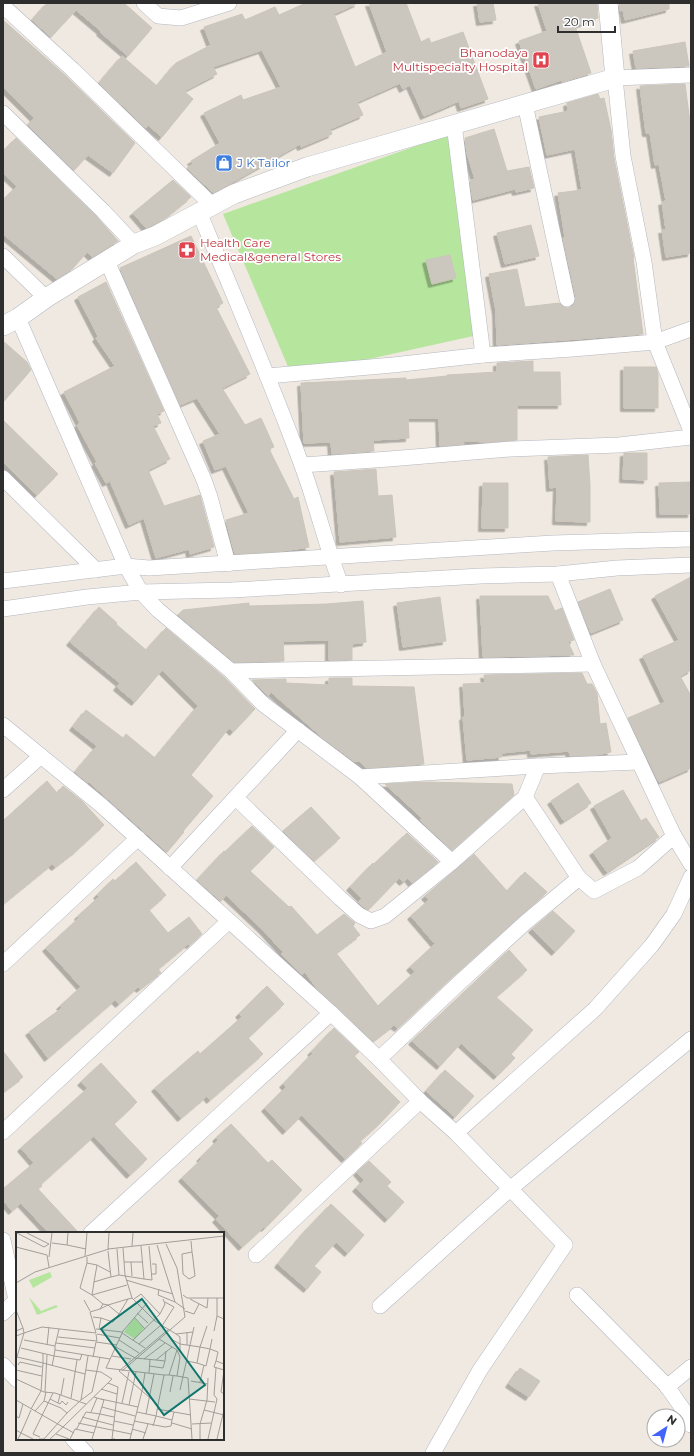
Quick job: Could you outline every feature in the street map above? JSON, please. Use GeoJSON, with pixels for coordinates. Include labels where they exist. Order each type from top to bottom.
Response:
{"type":"FeatureCollection","features":[{"type":"Feature","properties":{"kind":"street"},"geometry":{"type":"LineString","coordinates":[[144,3],[158,16],[181,18],[229,3]]}},
{"type":"Feature","properties":{"kind":"street"},"geometry":{"type":"LineString","coordinates":[[608,3],[623,156],[644,262],[655,342],[691,431]]}},
{"type":"Feature","properties":{"kind":"street"},"geometry":{"type":"LineString","coordinates":[[3,6],[73,70],[205,209],[302,465],[341,584]]}},
{"type":"Feature","properties":{"kind":"street"},"geometry":{"type":"LineString","coordinates":[[452,862],[360,777],[263,704],[231,671],[158,610],[141,592],[126,566],[10,322],[134,244],[155,236],[234,194],[306,167],[615,78],[691,75]]}},
{"type":"Feature","properties":{"kind":"street"},"geometry":{"type":"LineString","coordinates":[[525,104],[567,299]]}},
{"type":"Feature","properties":{"kind":"street"},"geometry":{"type":"LineString","coordinates":[[3,113],[103,211],[134,244]]}},
{"type":"Feature","properties":{"kind":"street"},"geometry":{"type":"LineString","coordinates":[[454,124],[482,355]]}},
{"type":"Feature","properties":{"kind":"street"},"geometry":{"type":"LineString","coordinates":[[3,256],[46,298]]}},
{"type":"Feature","properties":{"kind":"street"},"geometry":{"type":"LineString","coordinates":[[107,261],[204,480],[228,564]]}},
{"type":"Feature","properties":{"kind":"street"},"geometry":{"type":"LineString","coordinates":[[267,376],[393,365],[482,355],[655,342],[691,329]]}},
{"type":"Feature","properties":{"kind":"street"},"geometry":{"type":"LineString","coordinates":[[302,465],[511,450],[619,445],[691,437]]}},
{"type":"Feature","properties":{"kind":"street"},"geometry":{"type":"LineString","coordinates":[[3,478],[96,570]]}},
{"type":"Feature","properties":{"kind":"street"},"geometry":{"type":"LineString","coordinates":[[3,581],[126,566],[149,568],[553,543],[691,539]]}},
{"type":"Feature","properties":{"kind":"street"},"geometry":{"type":"LineString","coordinates":[[6,605],[141,592],[232,590],[481,576],[558,574],[617,568],[691,565]]}},
{"type":"Feature","properties":{"kind":"street"},"geometry":{"type":"LineString","coordinates":[[558,574],[593,664],[674,836],[691,864]]}},
{"type":"Feature","properties":{"kind":"street"},"geometry":{"type":"LineString","coordinates":[[231,671],[593,664]]}},
{"type":"Feature","properties":{"kind":"street"},"geometry":{"type":"LineString","coordinates":[[3,725],[101,805],[331,1013],[420,1101],[456,1133],[565,1245],[480,1370],[433,1453]]}},
{"type":"Feature","properties":{"kind":"street"},"geometry":{"type":"LineString","coordinates":[[170,868],[298,730]]}},
{"type":"Feature","properties":{"kind":"street"},"geometry":{"type":"LineString","coordinates":[[3,790],[41,756]]}},
{"type":"Feature","properties":{"kind":"street"},"geometry":{"type":"LineString","coordinates":[[360,777],[538,766],[639,762]]}},
{"type":"Feature","properties":{"kind":"street"},"geometry":{"type":"LineString","coordinates":[[236,798],[340,898],[359,915],[372,921],[385,916],[452,862],[525,797],[538,766]]}},
{"type":"Feature","properties":{"kind":"street"},"geometry":{"type":"LineString","coordinates":[[525,797],[579,878],[594,891],[638,868],[674,836]]}},
{"type":"Feature","properties":{"kind":"street"},"geometry":{"type":"LineString","coordinates":[[3,964],[138,838]]}},
{"type":"Feature","properties":{"kind":"street"},"geometry":{"type":"LineString","coordinates":[[456,1133],[594,1009],[652,945],[674,914],[691,877]]}},
{"type":"Feature","properties":{"kind":"street"},"geometry":{"type":"LineString","coordinates":[[379,1059],[526,922],[579,878]]}},
{"type":"Feature","properties":{"kind":"street"},"geometry":{"type":"LineString","coordinates":[[3,1132],[229,921]]}},
{"type":"Feature","properties":{"kind":"street"},"geometry":{"type":"LineString","coordinates":[[92,1232],[331,1013]]}},
{"type":"Feature","properties":{"kind":"street"},"geometry":{"type":"LineString","coordinates":[[380,1306],[510,1189],[691,1040]]}},
{"type":"Feature","properties":{"kind":"street"},"geometry":{"type":"LineString","coordinates":[[256,1255],[420,1101]]}},
{"type":"Feature","properties":{"kind":"street"},"geometry":{"type":"LineString","coordinates":[[3,1240],[16,1296]]}},
{"type":"Feature","properties":{"kind":"street"},"geometry":{"type":"LineString","coordinates":[[577,1295],[667,1387],[685,1412],[691,1425]]}},
{"type":"Feature","properties":{"kind":"street"},"geometry":{"type":"LineString","coordinates":[[3,1313],[16,1301]]}},
{"type":"Feature","properties":{"kind":"street"},"geometry":{"type":"LineString","coordinates":[[3,1365],[16,1379]]}},
{"type":"Feature","properties":{"kind":"street"},"geometry":{"type":"LineString","coordinates":[[667,1387],[691,1367]]}},
{"type":"Feature","properties":{"kind":"street"},"geometry":{"type":"LineString","coordinates":[[74,1440],[86,1453]]}},
{"type":"Feature","properties":{"kind":"green space"},"geometry":{"type":"Polygon","coordinates":[[[450,134],[487,333],[292,376],[223,214],[450,134]]]}},
{"type":"Feature","properties":{"kind":"building"},"geometry":{"type":"Polygon","coordinates":[[[47,3],[124,3],[152,28],[128,56],[76,10],[51,37],[32,20],[47,3]]]}},
{"type":"Feature","properties":{"kind":"building"},"geometry":{"type":"Polygon","coordinates":[[[306,3],[358,3],[334,14],[355,67],[387,52],[369,3],[406,3],[421,42],[429,38],[431,43],[463,32],[488,99],[461,108],[459,101],[424,116],[410,85],[403,89],[400,83],[357,102],[363,115],[330,129],[332,134],[301,147],[300,144],[213,193],[187,168],[193,164],[191,161],[220,143],[204,113],[241,95],[243,100],[281,87],[262,50],[213,67],[217,74],[184,91],[193,99],[162,137],[148,125],[146,128],[99,83],[122,56],[157,86],[176,63],[211,45],[204,27],[242,14],[245,20],[275,7],[279,15],[306,3]]]}},
{"type":"Feature","properties":{"kind":"building"},"geometry":{"type":"Polygon","coordinates":[[[477,3],[493,3],[496,20],[480,22],[477,3]]]}},
{"type":"Feature","properties":{"kind":"building"},"geometry":{"type":"Polygon","coordinates":[[[538,3],[597,3],[598,18],[575,26],[591,73],[562,82],[561,80],[536,89],[519,41],[547,31],[538,3]]]}},
{"type":"Feature","properties":{"kind":"building"},"geometry":{"type":"Polygon","coordinates":[[[619,3],[669,3],[669,9],[625,20],[623,10],[620,11],[619,3]]]}},
{"type":"Feature","properties":{"kind":"building"},"geometry":{"type":"Polygon","coordinates":[[[3,20],[67,77],[135,143],[113,173],[88,155],[74,170],[28,125],[34,118],[3,87],[3,20]]]}},
{"type":"Feature","properties":{"kind":"building"},"geometry":{"type":"Polygon","coordinates":[[[685,42],[689,66],[636,68],[633,51],[685,42]]]}},
{"type":"Feature","properties":{"kind":"building"},"geometry":{"type":"Polygon","coordinates":[[[685,84],[691,130],[691,253],[666,257],[662,230],[666,230],[662,202],[666,201],[659,164],[655,165],[650,133],[646,133],[640,86],[685,84]]]}},
{"type":"Feature","properties":{"kind":"building"},"geometry":{"type":"Polygon","coordinates":[[[598,94],[600,99],[604,98],[611,130],[614,158],[634,258],[643,334],[497,345],[496,311],[489,274],[517,269],[525,307],[559,303],[568,308],[573,306],[575,302],[576,297],[563,238],[565,237],[558,193],[582,190],[575,149],[547,155],[539,117],[568,111],[567,103],[598,94]]]}},
{"type":"Feature","properties":{"kind":"building"},"geometry":{"type":"Polygon","coordinates":[[[494,129],[507,171],[529,167],[534,188],[516,192],[515,189],[473,200],[470,180],[475,179],[467,153],[465,138],[494,129]]]}},
{"type":"Feature","properties":{"kind":"building"},"geometry":{"type":"Polygon","coordinates":[[[16,138],[97,217],[118,241],[92,257],[87,252],[73,268],[57,279],[3,234],[3,200],[17,186],[3,173],[3,151],[16,138]]]}},
{"type":"Feature","properties":{"kind":"building"},"geometry":{"type":"Polygon","coordinates":[[[173,180],[191,197],[164,219],[146,228],[133,213],[173,180]]]}},
{"type":"Feature","properties":{"kind":"building"},"geometry":{"type":"Polygon","coordinates":[[[531,225],[539,256],[505,264],[497,233],[531,225]]]}},
{"type":"Feature","properties":{"kind":"building"},"geometry":{"type":"Polygon","coordinates":[[[191,236],[223,303],[216,307],[250,374],[222,388],[245,425],[261,418],[274,447],[269,449],[294,499],[298,497],[309,547],[282,551],[235,554],[226,520],[249,513],[226,466],[215,470],[203,441],[220,434],[197,398],[180,405],[120,268],[191,236]]]}},
{"type":"Feature","properties":{"kind":"building"},"geometry":{"type":"Polygon","coordinates":[[[450,255],[456,278],[432,284],[426,260],[450,255]]]}},
{"type":"Feature","properties":{"kind":"building"},"geometry":{"type":"Polygon","coordinates":[[[106,282],[164,411],[157,414],[161,423],[153,426],[170,459],[148,470],[164,506],[200,495],[214,547],[190,554],[189,549],[156,558],[144,518],[129,525],[110,481],[106,483],[95,463],[97,462],[77,425],[80,423],[64,392],[115,366],[96,338],[98,336],[78,297],[106,282]]]}},
{"type":"Feature","properties":{"kind":"building"},"geometry":{"type":"Polygon","coordinates":[[[3,341],[27,362],[31,370],[3,402],[3,341]]]}},
{"type":"Feature","properties":{"kind":"building"},"geometry":{"type":"Polygon","coordinates":[[[533,361],[533,372],[560,372],[561,405],[517,405],[517,440],[492,442],[463,441],[464,444],[440,446],[439,418],[408,418],[409,438],[373,440],[374,451],[332,454],[331,442],[304,443],[301,383],[406,378],[406,380],[447,375],[497,372],[497,363],[533,361]]]}},
{"type":"Feature","properties":{"kind":"building"},"geometry":{"type":"Polygon","coordinates":[[[624,367],[656,367],[658,374],[658,408],[624,408],[624,367]]]}},
{"type":"Feature","properties":{"kind":"building"},"geometry":{"type":"Polygon","coordinates":[[[3,420],[58,474],[37,495],[3,462],[3,420]]]}},
{"type":"Feature","properties":{"kind":"building"},"geometry":{"type":"Polygon","coordinates":[[[624,453],[647,453],[647,480],[623,479],[624,453]]]}},
{"type":"Feature","properties":{"kind":"building"},"geometry":{"type":"Polygon","coordinates":[[[588,455],[590,522],[556,521],[557,487],[550,488],[548,457],[588,455]]]}},
{"type":"Feature","properties":{"kind":"building"},"geometry":{"type":"Polygon","coordinates":[[[376,469],[378,496],[392,495],[396,537],[340,542],[334,472],[376,469]]]}},
{"type":"Feature","properties":{"kind":"building"},"geometry":{"type":"Polygon","coordinates":[[[691,482],[691,514],[660,514],[659,483],[691,482]]]}},
{"type":"Feature","properties":{"kind":"building"},"geometry":{"type":"Polygon","coordinates":[[[483,483],[508,483],[508,528],[482,528],[483,483]]]}},
{"type":"Feature","properties":{"kind":"building"},"geometry":{"type":"Polygon","coordinates":[[[691,577],[691,670],[680,676],[691,696],[691,768],[659,782],[628,718],[665,702],[643,656],[679,640],[655,596],[691,577]]]}},
{"type":"Feature","properties":{"kind":"building"},"geometry":{"type":"Polygon","coordinates":[[[610,589],[623,620],[591,633],[578,602],[610,589]]]}},
{"type":"Feature","properties":{"kind":"building"},"geometry":{"type":"Polygon","coordinates":[[[480,596],[548,596],[555,611],[562,608],[574,640],[568,642],[574,655],[483,657],[480,596]]]}},
{"type":"Feature","properties":{"kind":"building"},"geometry":{"type":"Polygon","coordinates":[[[440,597],[446,641],[403,647],[397,603],[440,597]]]}},
{"type":"Feature","properties":{"kind":"building"},"geometry":{"type":"Polygon","coordinates":[[[363,601],[366,642],[352,644],[352,660],[329,660],[329,640],[283,641],[284,661],[234,662],[178,615],[183,610],[249,603],[249,606],[327,604],[363,601]]]}},
{"type":"Feature","properties":{"kind":"building"},"geometry":{"type":"Polygon","coordinates":[[[99,607],[146,650],[166,628],[225,678],[255,709],[233,732],[229,728],[191,775],[213,796],[167,852],[89,782],[88,783],[75,772],[97,746],[73,727],[86,710],[123,738],[126,734],[155,758],[198,706],[162,670],[135,702],[117,687],[120,683],[70,642],[99,607]]]}},
{"type":"Feature","properties":{"kind":"building"},"geometry":{"type":"Polygon","coordinates":[[[582,673],[587,684],[592,684],[597,693],[600,724],[606,723],[611,752],[596,755],[570,756],[569,751],[531,754],[531,750],[501,753],[502,757],[467,760],[463,717],[465,716],[463,684],[485,683],[484,675],[582,673]]]}},
{"type":"Feature","properties":{"kind":"building"},"geometry":{"type":"Polygon","coordinates":[[[329,678],[352,678],[352,686],[414,687],[424,764],[366,768],[359,761],[354,761],[323,738],[271,692],[268,696],[252,680],[286,679],[286,683],[329,685],[329,678]]]}},
{"type":"Feature","properties":{"kind":"building"},"geometry":{"type":"Polygon","coordinates":[[[47,781],[57,793],[63,786],[82,801],[104,825],[77,850],[55,867],[52,864],[3,904],[3,821],[47,781]]]}},
{"type":"Feature","properties":{"kind":"building"},"geometry":{"type":"Polygon","coordinates":[[[423,782],[512,784],[514,795],[452,850],[420,820],[422,818],[385,784],[423,782]]]}},
{"type":"Feature","properties":{"kind":"building"},"geometry":{"type":"Polygon","coordinates":[[[578,783],[591,803],[564,821],[551,801],[578,783]]]}},
{"type":"Feature","properties":{"kind":"building"},"geometry":{"type":"Polygon","coordinates":[[[623,790],[641,821],[646,818],[659,837],[607,872],[593,852],[612,838],[594,806],[623,790]]]}},
{"type":"Feature","properties":{"kind":"building"},"geometry":{"type":"Polygon","coordinates":[[[311,807],[340,838],[314,861],[283,831],[311,807]]]}},
{"type":"Feature","properties":{"kind":"building"},"geometry":{"type":"Polygon","coordinates":[[[252,826],[274,847],[250,871],[289,907],[291,906],[317,935],[344,914],[355,923],[353,926],[360,935],[336,953],[378,1006],[415,972],[410,967],[435,944],[411,916],[429,900],[425,896],[474,854],[507,891],[525,872],[547,892],[452,977],[398,1028],[394,1025],[373,1041],[318,990],[305,972],[302,974],[292,965],[281,954],[283,952],[263,930],[226,895],[221,901],[197,880],[224,851],[225,852],[252,826]]]}},
{"type":"Feature","properties":{"kind":"building"},"geometry":{"type":"Polygon","coordinates":[[[407,833],[438,862],[412,883],[408,878],[403,882],[399,878],[368,910],[358,902],[362,899],[350,887],[373,863],[374,864],[407,833]]]}},
{"type":"Feature","properties":{"kind":"building"},"geometry":{"type":"Polygon","coordinates":[[[136,862],[166,895],[149,910],[168,933],[189,917],[202,934],[158,969],[161,973],[140,989],[138,987],[119,1004],[115,1000],[48,1058],[29,1032],[62,1008],[60,1006],[81,987],[46,948],[79,918],[78,916],[99,897],[97,895],[113,879],[115,881],[136,862]]]}},
{"type":"Feature","properties":{"kind":"building"},"geometry":{"type":"Polygon","coordinates":[[[553,911],[575,931],[555,952],[532,929],[553,911]]]}},
{"type":"Feature","properties":{"kind":"building"},"geometry":{"type":"Polygon","coordinates":[[[509,950],[527,970],[496,997],[533,1030],[511,1054],[515,1058],[497,1076],[461,1043],[440,1066],[412,1041],[509,950]]]}},
{"type":"Feature","properties":{"kind":"building"},"geometry":{"type":"Polygon","coordinates":[[[267,986],[284,1004],[248,1038],[263,1054],[210,1100],[207,1096],[181,1118],[155,1088],[198,1051],[200,1054],[242,1017],[239,1014],[267,986]]]}},
{"type":"Feature","properties":{"kind":"building"},"geometry":{"type":"Polygon","coordinates":[[[334,1028],[359,1052],[354,1056],[400,1102],[360,1141],[362,1143],[345,1159],[302,1115],[286,1131],[265,1108],[286,1087],[283,1084],[313,1053],[311,1052],[334,1028]]]}},
{"type":"Feature","properties":{"kind":"building"},"geometry":{"type":"Polygon","coordinates":[[[3,1051],[23,1077],[3,1092],[3,1051]]]}},
{"type":"Feature","properties":{"kind":"building"},"geometry":{"type":"Polygon","coordinates":[[[101,1063],[137,1102],[114,1124],[147,1159],[130,1175],[94,1136],[41,1184],[42,1186],[38,1189],[78,1232],[48,1232],[21,1203],[12,1211],[3,1200],[3,1189],[34,1163],[21,1148],[88,1088],[81,1082],[101,1063]]]}},
{"type":"Feature","properties":{"kind":"building"},"geometry":{"type":"Polygon","coordinates":[[[445,1070],[474,1096],[455,1117],[426,1091],[445,1070]]]}},
{"type":"Feature","properties":{"kind":"building"},"geometry":{"type":"Polygon","coordinates":[[[231,1124],[268,1163],[272,1160],[302,1190],[265,1228],[264,1227],[242,1247],[216,1219],[219,1216],[182,1178],[202,1159],[200,1158],[218,1140],[216,1138],[231,1124]]]}},
{"type":"Feature","properties":{"kind":"building"},"geometry":{"type":"Polygon","coordinates":[[[369,1161],[391,1182],[387,1186],[404,1202],[388,1219],[356,1188],[364,1180],[357,1172],[369,1161]]]}},
{"type":"Feature","properties":{"kind":"building"},"geometry":{"type":"Polygon","coordinates":[[[331,1204],[364,1235],[348,1253],[336,1242],[314,1266],[321,1272],[307,1289],[278,1264],[306,1230],[331,1204]]]}},
{"type":"Feature","properties":{"kind":"building"},"geometry":{"type":"Polygon","coordinates":[[[520,1368],[540,1381],[529,1397],[509,1384],[520,1368]]]}},
{"type":"Feature","properties":{"kind":"place","name":"Bhanodaya Multispecialty Hospital"},"geometry":{"type":"Point","coordinates":[541,60]}},
{"type":"Feature","properties":{"kind":"place","name":"J K Tailor"},"geometry":{"type":"Point","coordinates":[224,163]}},
{"type":"Feature","properties":{"kind":"place","name":"Health Care Medical&general Stores"},"geometry":{"type":"Point","coordinates":[187,250]}}]}
